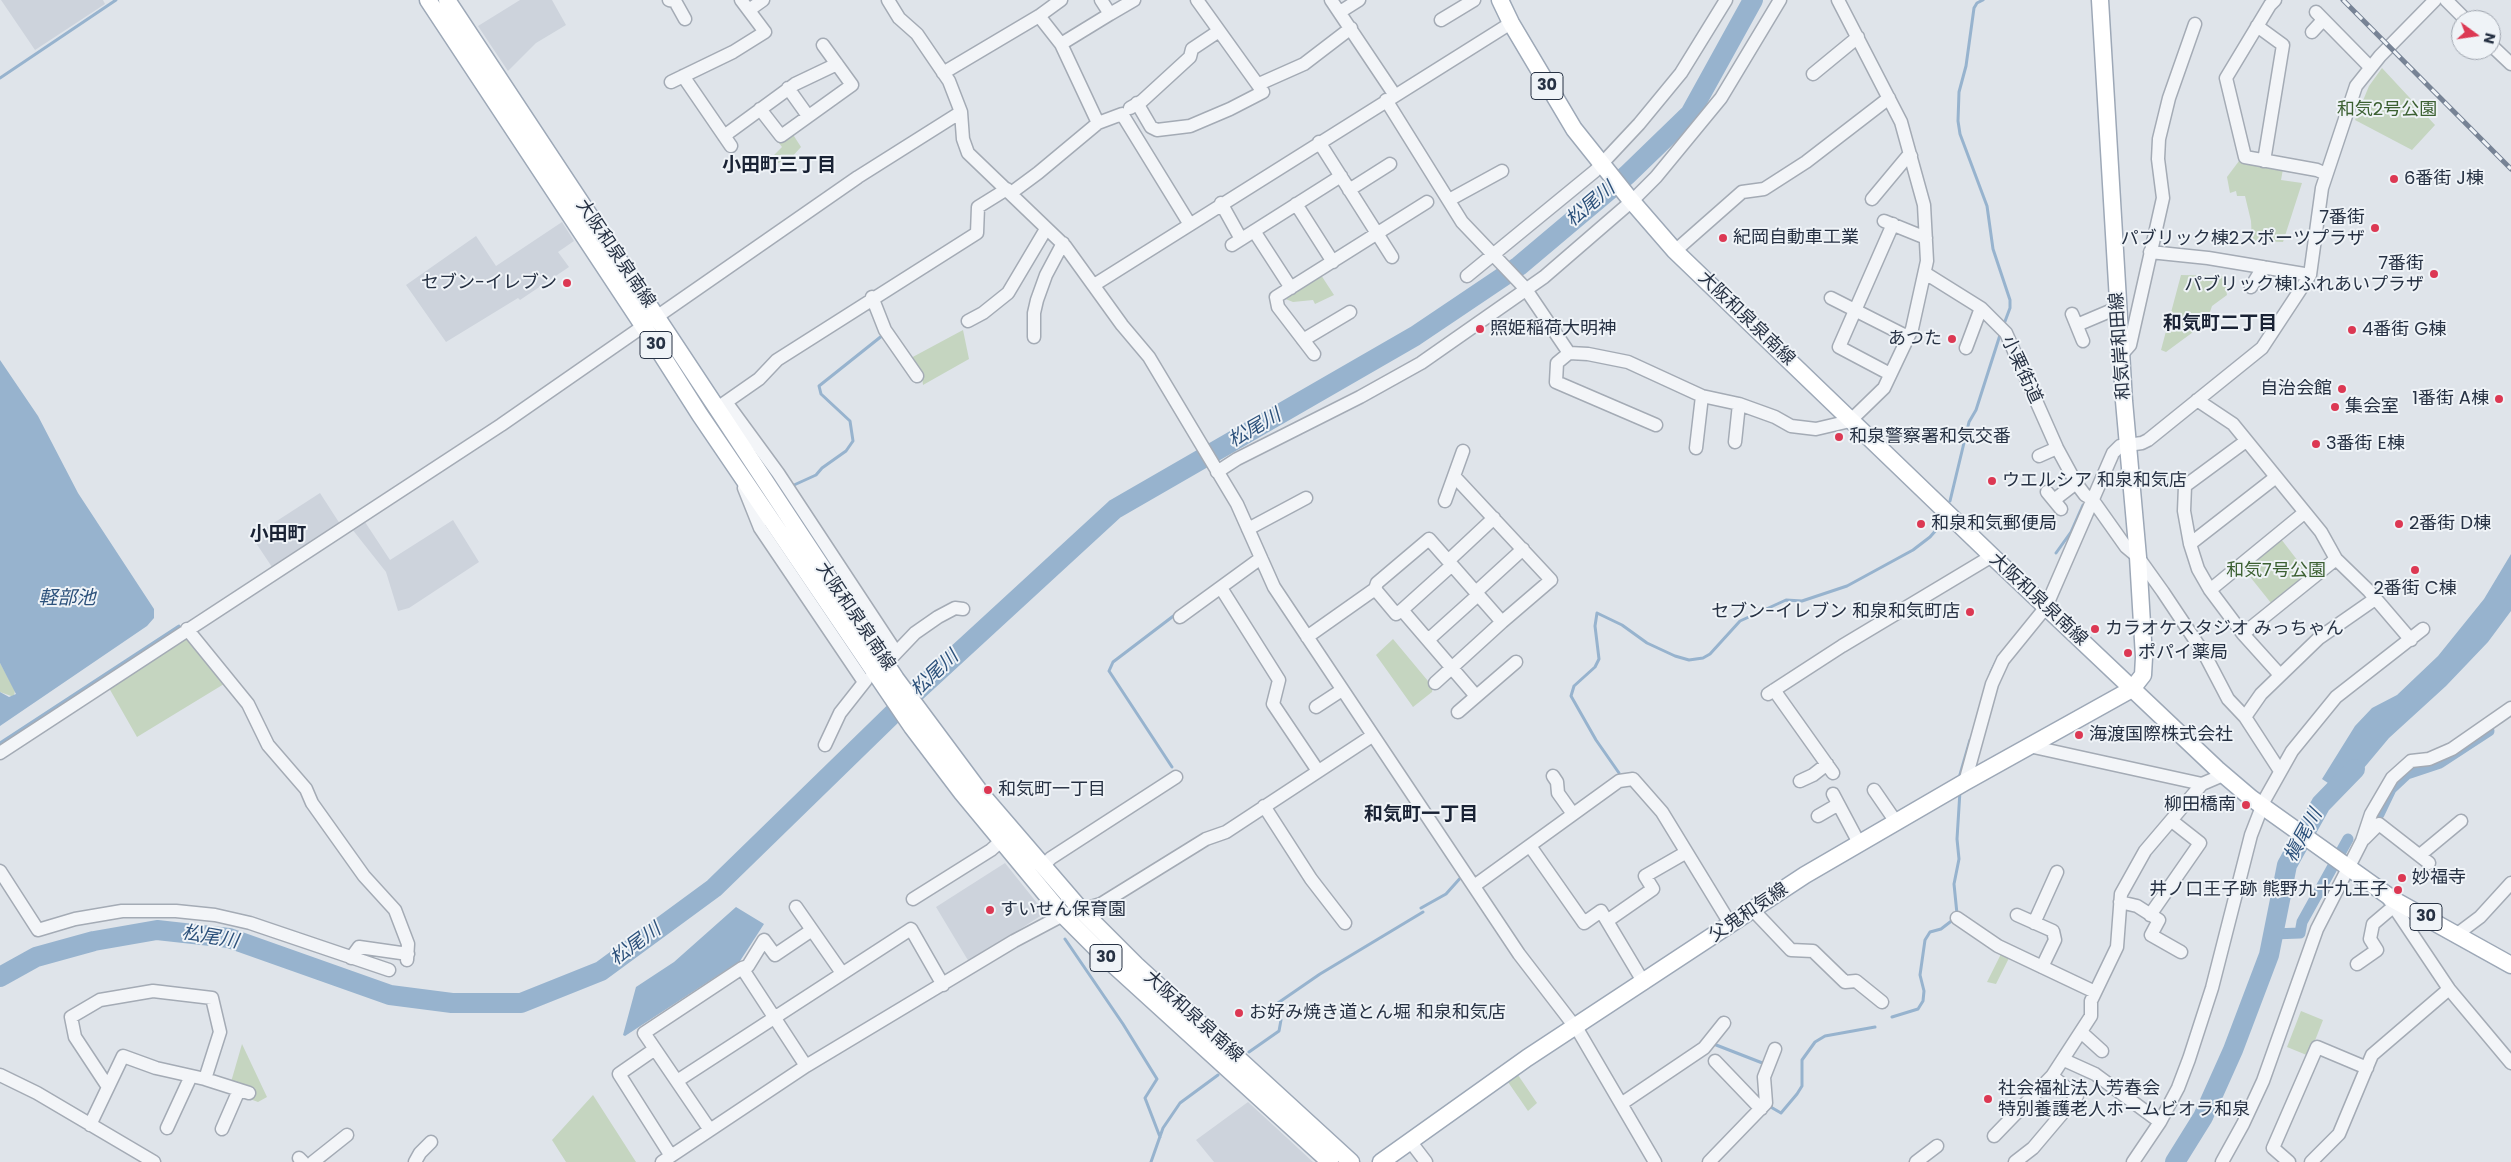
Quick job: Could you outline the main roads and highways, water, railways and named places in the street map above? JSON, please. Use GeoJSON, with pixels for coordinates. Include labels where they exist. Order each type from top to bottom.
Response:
{"type":"FeatureCollection","features":[{"type":"Feature","properties":{"kind":"main road","name":"大阪和泉泉南線"},"geometry":{"type":"LineString","coordinates":[[1500,0],[1511,23],[1569,121],[1630,200],[1675,251],[1850,421],[2223,775],[2264,808],[2385,893],[2511,965]]}},
{"type":"Feature","properties":{"kind":"main road","name":"和気岸和田線"},"geometry":{"type":"LineString","coordinates":[[2100,0],[2119,310],[2144,657],[2142,675],[2132,689]]}},
{"type":"Feature","properties":{"kind":"main road","name":"大阪和泉泉南線"},"geometry":{"type":"LineString","coordinates":[[441,2],[721,406],[891,684]]}},
{"type":"Feature","properties":{"kind":"main road","name":"大阪和泉泉南線"},"geometry":{"type":"LineString","coordinates":[[441,2],[644,327],[736,469],[1001,841],[1063,915],[1106,958],[1330,1162]]}},
{"type":"Feature","properties":{"kind":"main road","name":"父鬼和気線"},"geometry":{"type":"LineString","coordinates":[[1381,1162],[1527,1058],[1644,983],[1752,909],[1859,843],[2132,689]]}},
{"type":"Feature","properties":{"kind":"main road","name":"大阪和泉泉南線"},"geometry":{"type":"LineString","coordinates":[[917,721],[1082,911],[1136,965],[1352,1162]]}},
{"type":"Feature","properties":{"kind":"water","name":"軽部池"},"geometry":{"type":"Polygon","coordinates":[[[0,360],[38,416],[78,493],[154,609],[154,618],[147,626],[0,726],[0,692],[9,697],[16,694],[0,663],[0,360]]]}},
{"type":"Feature","properties":{"kind":"water"},"geometry":{"type":"Polygon","coordinates":[[[2511,554],[2511,611],[2488,642],[2446,686],[2389,738],[2343,793],[2322,779],[2355,726],[2372,708],[2397,695],[2438,656],[2484,599],[2511,554]]]}},
{"type":"Feature","properties":{"kind":"water"},"geometry":{"type":"Polygon","coordinates":[[[736,907],[764,924],[740,961],[625,1036],[623,1035],[636,987],[674,962],[736,907]]]}},
{"type":"Feature","properties":{"kind":"waterway"},"geometry":{"type":"LineString","coordinates":[[0,78],[116,0]]}},
{"type":"Feature","properties":{"kind":"waterway","name":"松尾川"},"geometry":{"type":"LineString","coordinates":[[0,977],[36,957],[94,941],[157,930],[229,938],[390,995],[452,1003],[521,1003],[601,971],[714,888],[904,703],[1115,509],[1415,336],[1519,266],[1627,175],[1690,114],[1753,0]]}},
{"type":"Feature","properties":{"kind":"waterway"},"geometry":{"type":"LineString","coordinates":[[1983,0],[1977,3],[1974,8],[1966,66],[1959,92],[1958,121],[1960,134],[1987,206],[1993,249],[2010,300],[2010,308],[2004,324]]}},
{"type":"Feature","properties":{"kind":"waterway"},"geometry":{"type":"LineString","coordinates":[[794,485],[816,475],[822,468],[846,451],[853,441],[850,421],[821,394],[819,386],[883,335]]}},
{"type":"Feature","properties":{"kind":"waterway"},"geometry":{"type":"LineString","coordinates":[[1950,501],[1969,422],[1976,410],[2000,335]]}},
{"type":"Feature","properties":{"kind":"waterway"},"geometry":{"type":"LineString","coordinates":[[2056,553],[2071,532],[2083,505]]}},
{"type":"Feature","properties":{"kind":"waterway"},"geometry":{"type":"LineString","coordinates":[[1619,773],[1596,740],[1571,696],[1574,686],[1595,667],[1599,659],[1595,626],[1597,613],[1622,625],[1647,643],[1675,656],[1689,660],[1703,658],[1710,654],[1740,621],[1786,600],[1802,601],[1847,586],[1913,550],[1930,537],[1944,521]]}},
{"type":"Feature","properties":{"kind":"waterway"},"geometry":{"type":"LineString","coordinates":[[1172,767],[1109,671],[1113,662],[1176,614]]}},
{"type":"Feature","properties":{"kind":"waterway"},"geometry":{"type":"LineString","coordinates":[[0,743],[179,626]]}},
{"type":"Feature","properties":{"kind":"waterway"},"geometry":{"type":"LineString","coordinates":[[1991,672],[1998,658]]}},
{"type":"Feature","properties":{"kind":"waterway"},"geometry":{"type":"LineString","coordinates":[[2379,814],[2391,789],[2407,774],[2440,763],[2489,731]]}},
{"type":"Feature","properties":{"kind":"waterway"},"geometry":{"type":"LineString","coordinates":[[1959,778],[1970,740]]}},
{"type":"Feature","properties":{"kind":"waterway","name":"槇尾川"},"geometry":{"type":"LineString","coordinates":[[2175,1162],[2203,1117],[2233,1050],[2269,955],[2287,865],[2321,804],[2355,769]]}},
{"type":"Feature","properties":{"kind":"waterway"},"geometry":{"type":"LineString","coordinates":[[1957,914],[1954,884],[1959,859],[1957,839],[1960,791]]}},
{"type":"Feature","properties":{"kind":"waterway"},"geometry":{"type":"LineString","coordinates":[[2273,934],[2300,933],[2302,922],[2348,839]]}},
{"type":"Feature","properties":{"kind":"waterway"},"geometry":{"type":"LineString","coordinates":[[1421,908],[1446,894],[1463,875]]}},
{"type":"Feature","properties":{"kind":"waterway"},"geometry":{"type":"LineString","coordinates":[[1249,1052],[1279,1031],[1281,1020],[1275,1005],[1320,974],[1423,912]]}},
{"type":"Feature","properties":{"kind":"waterway"},"geometry":{"type":"LineString","coordinates":[[1892,1017],[1918,1009],[1923,1001],[1924,991],[1920,975],[1925,940],[1930,932],[1941,929],[1954,919]]}},
{"type":"Feature","properties":{"kind":"waterway"},"geometry":{"type":"LineString","coordinates":[[1065,939],[1123,1024],[1157,1079],[1145,1098],[1160,1137]]}},
{"type":"Feature","properties":{"kind":"waterway"},"geometry":{"type":"LineString","coordinates":[[1769,1106],[1781,1113],[1797,1094],[1802,1086],[1802,1060],[1815,1042],[1825,1036],[1875,1027]]}},
{"type":"Feature","properties":{"kind":"waterway"},"geometry":{"type":"LineString","coordinates":[[1711,1043],[1765,1064]]}},
{"type":"Feature","properties":{"kind":"waterway"},"geometry":{"type":"LineString","coordinates":[[1151,1162],[1163,1128],[1180,1103],[1218,1075]]}},
{"type":"Feature","properties":{"kind":"railway"},"geometry":{"type":"LineString","coordinates":[[2343,0],[2511,169]]}},
{"type":"Feature","properties":{"kind":"place","name":"6番街 J棟"},"geometry":{"type":"Point","coordinates":[2394,179]}},
{"type":"Feature","properties":{"kind":"place","name":"7番街 パブリック棟2スポーツプラザ"},"geometry":{"type":"Point","coordinates":[2375,228]}},
{"type":"Feature","properties":{"kind":"place","name":"紀岡自動車工業"},"geometry":{"type":"Point","coordinates":[1723,238]}},
{"type":"Feature","properties":{"kind":"place","name":"7番街 パブリック棟1ふれあいプラザ"},"geometry":{"type":"Point","coordinates":[2434,274]}},
{"type":"Feature","properties":{"kind":"place","name":"セブン-イレブン"},"geometry":{"type":"Point","coordinates":[567,283]}},
{"type":"Feature","properties":{"kind":"place","name":"照姫稲荷大明神"},"geometry":{"type":"Point","coordinates":[1480,329]}},
{"type":"Feature","properties":{"kind":"place","name":"4番街 G棟"},"geometry":{"type":"Point","coordinates":[2352,330]}},
{"type":"Feature","properties":{"kind":"place","name":"あつた"},"geometry":{"type":"Point","coordinates":[1952,339]}},
{"type":"Feature","properties":{"kind":"place","name":"自治会館"},"geometry":{"type":"Point","coordinates":[2342,389]}},
{"type":"Feature","properties":{"kind":"place","name":"1番街 A棟"},"geometry":{"type":"Point","coordinates":[2499,399]}},
{"type":"Feature","properties":{"kind":"place","name":"集会室"},"geometry":{"type":"Point","coordinates":[2335,407]}},
{"type":"Feature","properties":{"kind":"place","name":"和泉警察署和気交番"},"geometry":{"type":"Point","coordinates":[1839,437]}},
{"type":"Feature","properties":{"kind":"place","name":"3番街 E棟"},"geometry":{"type":"Point","coordinates":[2316,444]}},
{"type":"Feature","properties":{"kind":"place","name":"ウエルシア 和泉和気店"},"geometry":{"type":"Point","coordinates":[1992,481]}},
{"type":"Feature","properties":{"kind":"place","name":"和泉和気郵便局"},"geometry":{"type":"Point","coordinates":[1921,524]}},
{"type":"Feature","properties":{"kind":"place","name":"2番街 D棟"},"geometry":{"type":"Point","coordinates":[2399,524]}},
{"type":"Feature","properties":{"kind":"place","name":"2番街 C棟"},"geometry":{"type":"Point","coordinates":[2415,570]}},
{"type":"Feature","properties":{"kind":"place","name":"セブン-イレブン 和泉和気町店"},"geometry":{"type":"Point","coordinates":[1970,612]}},
{"type":"Feature","properties":{"kind":"place","name":"カラオケスタジオ みっちゃん"},"geometry":{"type":"Point","coordinates":[2095,629]}},
{"type":"Feature","properties":{"kind":"place","name":"ポパイ薬局"},"geometry":{"type":"Point","coordinates":[2128,653]}},
{"type":"Feature","properties":{"kind":"place","name":"海渡国際株式会社"},"geometry":{"type":"Point","coordinates":[2079,735]}},
{"type":"Feature","properties":{"kind":"place","name":"和気町一丁目"},"geometry":{"type":"Point","coordinates":[988,790]}},
{"type":"Feature","properties":{"kind":"place","name":"柳田橋南"},"geometry":{"type":"Point","coordinates":[2246,805]}},
{"type":"Feature","properties":{"kind":"place","name":"妙福寺"},"geometry":{"type":"Point","coordinates":[2402,878]}},
{"type":"Feature","properties":{"kind":"place","name":"井ノ口王子跡 熊野九十九王子"},"geometry":{"type":"Point","coordinates":[2398,890]}},
{"type":"Feature","properties":{"kind":"place","name":"すいせん保育園"},"geometry":{"type":"Point","coordinates":[990,910]}},
{"type":"Feature","properties":{"kind":"place","name":"お好み焼き道とん堀 和泉和気店"},"geometry":{"type":"Point","coordinates":[1239,1013]}},
{"type":"Feature","properties":{"kind":"place","name":"社会福祉法人芳春会 特別養護老人ホームビオラ和泉"},"geometry":{"type":"Point","coordinates":[1988,1099]}},
{"type":"Feature","properties":{"kind":"district","name":"小田町三丁目"},"geometry":{"type":"Point","coordinates":[779,166]}},
{"type":"Feature","properties":{"kind":"district","name":"和気町二丁目"},"geometry":{"type":"Point","coordinates":[2220,324]}},
{"type":"Feature","properties":{"kind":"district","name":"小田町"},"geometry":{"type":"Point","coordinates":[278,535]}},
{"type":"Feature","properties":{"kind":"district","name":"和気町一丁目"},"geometry":{"type":"Point","coordinates":[1421,815]}},
{"type":"Feature","properties":{"kind":"park label","name":"和気2号公園"},"geometry":{"type":"Point","coordinates":[2387,110]}},
{"type":"Feature","properties":{"kind":"park label","name":"和気7号公園"},"geometry":{"type":"Point","coordinates":[2276,571]}}]}
